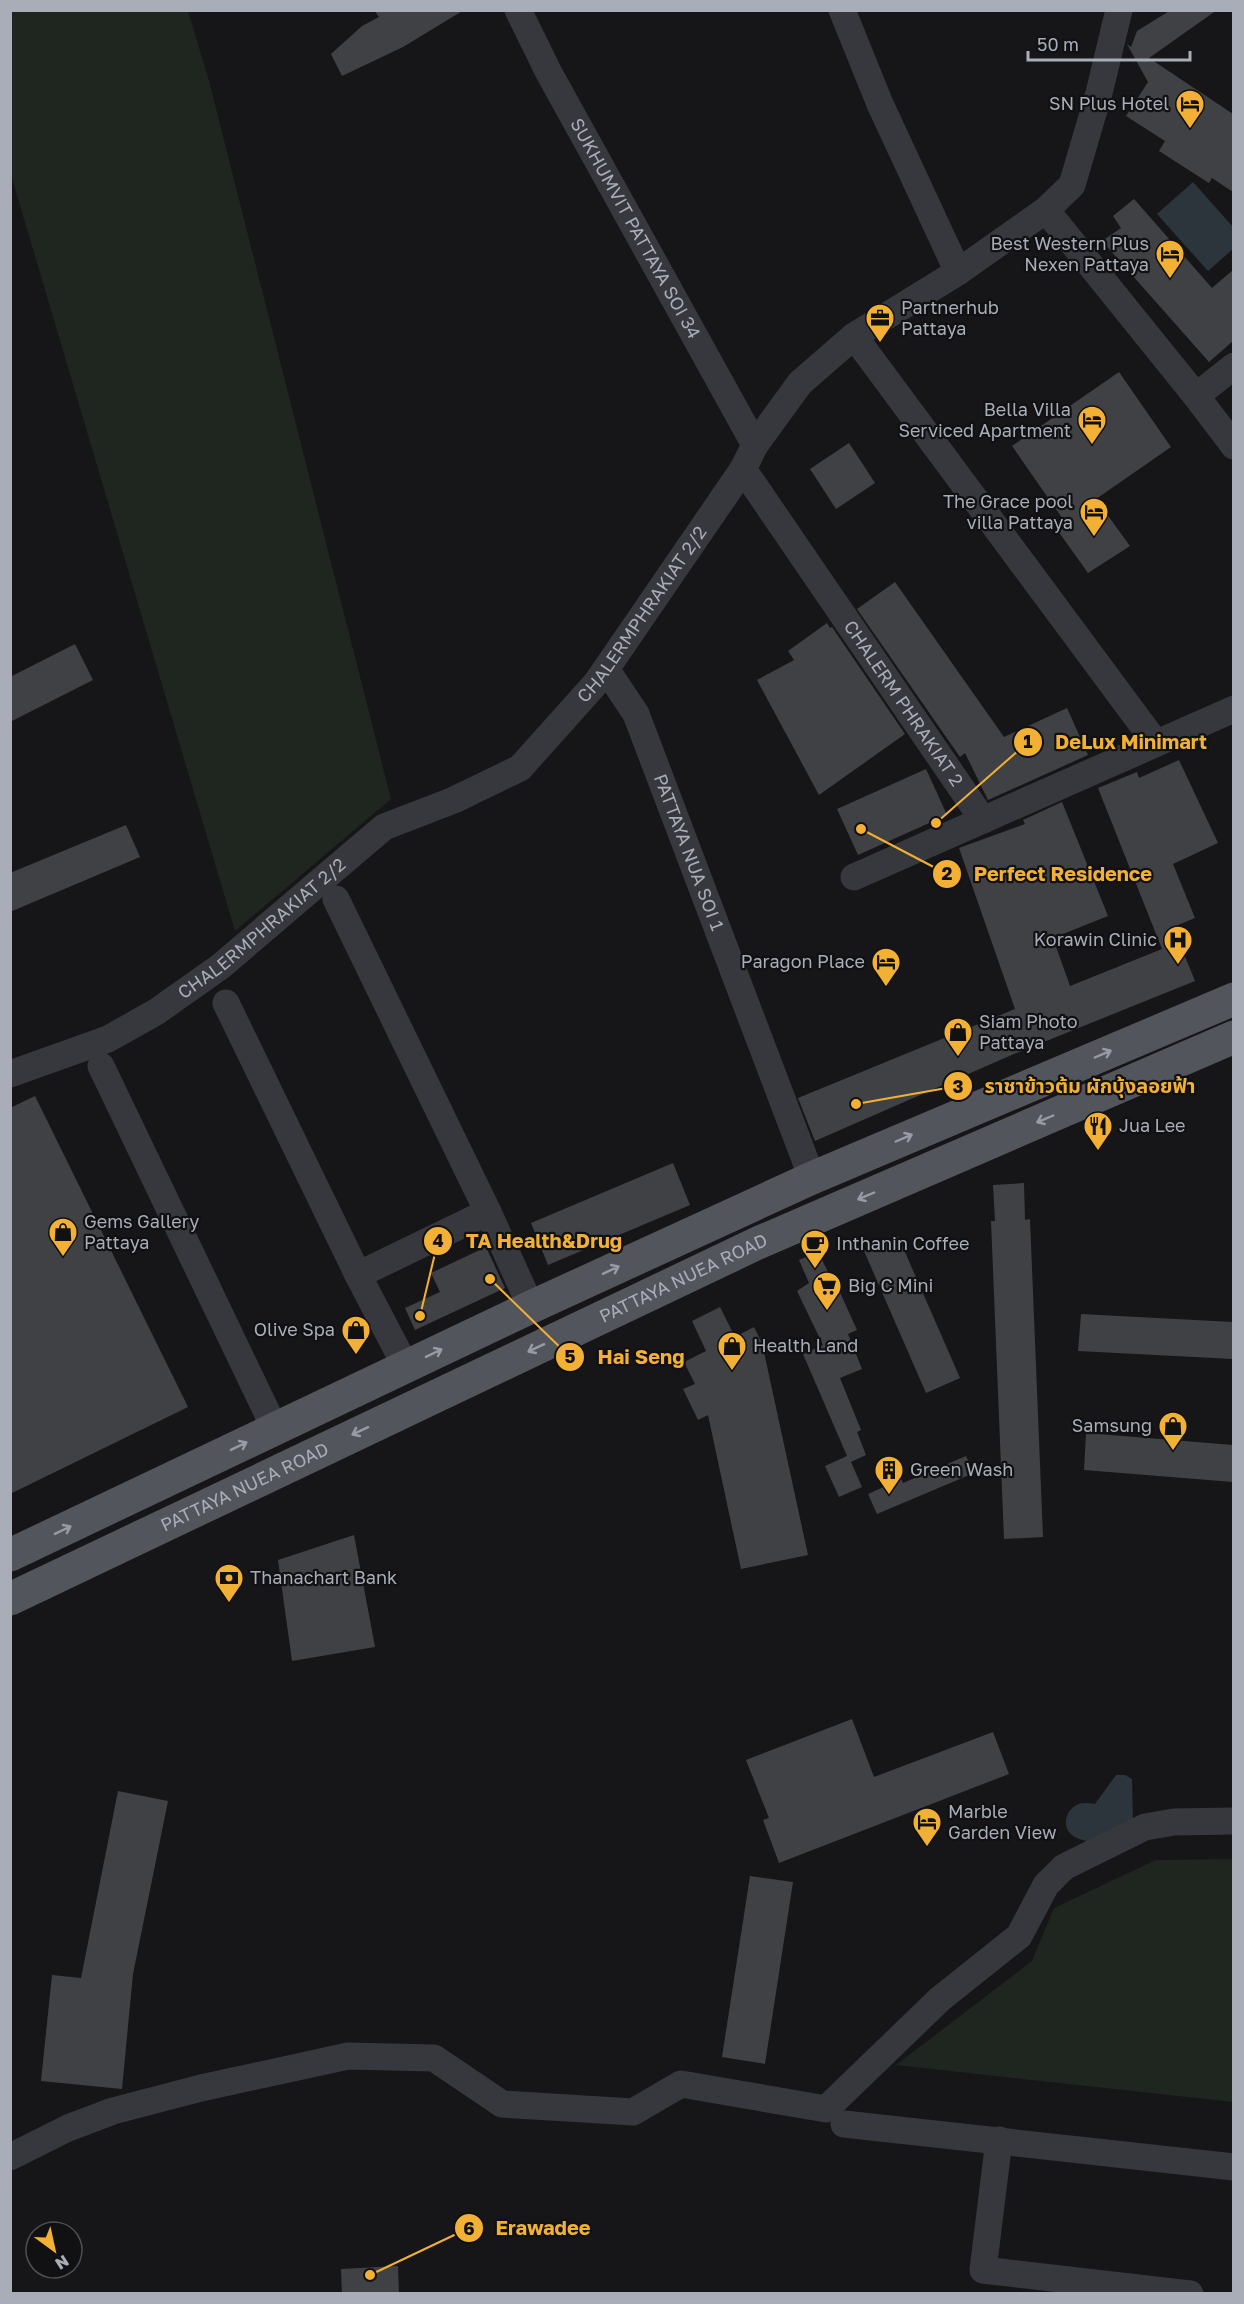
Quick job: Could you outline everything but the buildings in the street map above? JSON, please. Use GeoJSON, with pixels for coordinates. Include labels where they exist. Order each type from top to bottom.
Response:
{"type":"FeatureCollection","features":[{"type":"Feature","properties":{"kind":"main road"},"geometry":{"type":"LineString","coordinates":[[10,1555],[531,1307],[812,1178],[1233,999]]}},
{"type":"Feature","properties":{"kind":"main road","name":"PATTAYA NUEA ROAD"},"geometry":{"type":"LineString","coordinates":[[10,1599],[760,1242],[1233,1037]]}},
{"type":"Feature","properties":{"kind":"street","name":"SUKHUMVIT PATTAYA SOI 34"},"geometry":{"type":"LineString","coordinates":[[518,10],[549,73],[756,445]]}},
{"type":"Feature","properties":{"kind":"street"},"geometry":{"type":"LineString","coordinates":[[842,10],[880,104],[958,272]]}},
{"type":"Feature","properties":{"kind":"street","name":"CHALERMPHRAKIAT 2/2"},"geometry":{"type":"LineString","coordinates":[[10,1074],[108,1039],[156,1012],[221,966],[384,826],[454,800],[520,768],[606,669],[800,383],[854,336],[958,272],[1046,210],[1072,185],[1099,93],[1119,10]]}},
{"type":"Feature","properties":{"kind":"street"},"geometry":{"type":"LineString","coordinates":[[1046,210],[1196,396],[1233,446]]}},
{"type":"Feature","properties":{"kind":"street"},"geometry":{"type":"LineString","coordinates":[[854,336],[1155,742]]}},
{"type":"Feature","properties":{"kind":"street"},"geometry":{"type":"LineString","coordinates":[[1196,396],[1233,366]]}},
{"type":"Feature","properties":{"kind":"street","name":"CHALERM PHRAKIAT 2"},"geometry":{"type":"LineString","coordinates":[[743,469],[983,820]]}},
{"type":"Feature","properties":{"kind":"street","name":"PATTAYA NUA SOI 1"},"geometry":{"type":"LineString","coordinates":[[606,669],[636,714],[812,1178]]}},
{"type":"Feature","properties":{"kind":"street"},"geometry":{"type":"LineString","coordinates":[[854,877],[1233,709]]}},
{"type":"Feature","properties":{"kind":"street"},"geometry":{"type":"LineString","coordinates":[[336,899],[488,1212],[531,1307]]}},
{"type":"Feature","properties":{"kind":"street"},"geometry":{"type":"LineString","coordinates":[[226,1003],[357,1275],[406,1367]]}},
{"type":"Feature","properties":{"kind":"street"},"geometry":{"type":"LineString","coordinates":[[101,1066],[275,1429]]}},
{"type":"Feature","properties":{"kind":"street"},"geometry":{"type":"LineString","coordinates":[[357,1275],[488,1212]]}},
{"type":"Feature","properties":{"kind":"street"},"geometry":{"type":"LineString","coordinates":[[10,2157],[68,2128],[113,2111],[201,2088],[348,2056],[434,2058],[501,2104],[633,2112],[681,2084],[826,2109],[940,1999],[1019,1936],[1046,1886],[1064,1867],[1145,1827],[1174,1822],[1233,1821]]}},
{"type":"Feature","properties":{"kind":"street"},"geometry":{"type":"LineString","coordinates":[[844,2124],[1233,2167]]}},
{"type":"Feature","properties":{"kind":"street"},"geometry":{"type":"LineString","coordinates":[[999,2140],[983,2270],[1190,2294]]}},
{"type":"Feature","properties":{"kind":"shaded area"},"geometry":{"type":"Polygon","coordinates":[[[10,11],[188,11],[209,81],[391,799],[235,931],[11,175],[10,11]]]}},
{"type":"Feature","properties":{"kind":"shaded area"},"geometry":{"type":"Polygon","coordinates":[[[1193,182],[1233,227],[1233,249],[1208,271],[1157,214],[1193,182]]]}},
{"type":"Feature","properties":{"kind":"shaded area"},"geometry":{"type":"Polygon","coordinates":[[[1116,1775],[1125,1775],[1132,1779],[1133,1821],[1090,1842],[1074,1836],[1069,1832],[1066,1824],[1069,1812],[1080,1804],[1095,1804],[1116,1775]]]}},
{"type":"Feature","properties":{"kind":"shaded area"},"geometry":{"type":"Polygon","coordinates":[[[1233,1859],[1233,2102],[896,2065],[1032,1961],[1054,1908],[1156,1860],[1233,1859]]]}},
{"type":"Feature","properties":{"kind":"place","name":"SN Plus Hotel"},"geometry":{"type":"Point","coordinates":[1190,130]}},
{"type":"Feature","properties":{"kind":"place","name":"Best Western Plus Nexen Pattaya"},"geometry":{"type":"Point","coordinates":[1170,280]}},
{"type":"Feature","properties":{"kind":"place","name":"Partnerhub Pattaya"},"geometry":{"type":"Point","coordinates":[880,344]}},
{"type":"Feature","properties":{"kind":"place","name":"Bella Villa Serviced Apartment"},"geometry":{"type":"Point","coordinates":[1092,446]}},
{"type":"Feature","properties":{"kind":"place","name":"The Grace pool villa Pattaya"},"geometry":{"type":"Point","coordinates":[1094,538]}},
{"type":"Feature","properties":{"kind":"place","name":"DeLux Minimart"},"geometry":{"type":"Point","coordinates":[936,823]}},
{"type":"Feature","properties":{"kind":"place","name":"Perfect Residence"},"geometry":{"type":"Point","coordinates":[861,829]}},
{"type":"Feature","properties":{"kind":"place","name":"Korawin Clinic"},"geometry":{"type":"Point","coordinates":[1178,966]}},
{"type":"Feature","properties":{"kind":"place","name":"Paragon Place"},"geometry":{"type":"Point","coordinates":[886,988]}},
{"type":"Feature","properties":{"kind":"place","name":"Siam Photo Pattaya"},"geometry":{"type":"Point","coordinates":[958,1058]}},
{"type":"Feature","properties":{"kind":"place","name":"ราชาข้าวต้ม ผักบุ้งลอยฟ้า"},"geometry":{"type":"Point","coordinates":[856,1104]}},
{"type":"Feature","properties":{"kind":"place","name":"Jua Lee"},"geometry":{"type":"Point","coordinates":[1098,1152]}},
{"type":"Feature","properties":{"kind":"place","name":"Gems Gallery Pattaya"},"geometry":{"type":"Point","coordinates":[63,1258]}},
{"type":"Feature","properties":{"kind":"place","name":"Inthanin Coffee"},"geometry":{"type":"Point","coordinates":[815,1270]}},
{"type":"Feature","properties":{"kind":"place","name":"Hai Seng"},"geometry":{"type":"Point","coordinates":[490,1279]}},
{"type":"Feature","properties":{"kind":"place","name":"Big C Mini"},"geometry":{"type":"Point","coordinates":[827,1312]}},
{"type":"Feature","properties":{"kind":"place","name":"TA Health&Drug"},"geometry":{"type":"Point","coordinates":[420,1316]}},
{"type":"Feature","properties":{"kind":"place","name":"Olive Spa"},"geometry":{"type":"Point","coordinates":[356,1356]}},
{"type":"Feature","properties":{"kind":"place","name":"Health Land"},"geometry":{"type":"Point","coordinates":[732,1372]}},
{"type":"Feature","properties":{"kind":"place","name":"Samsung"},"geometry":{"type":"Point","coordinates":[1173,1452]}},
{"type":"Feature","properties":{"kind":"place","name":"Green Wash"},"geometry":{"type":"Point","coordinates":[889,1496]}},
{"type":"Feature","properties":{"kind":"place","name":"Thanachart Bank"},"geometry":{"type":"Point","coordinates":[229,1604]}},
{"type":"Feature","properties":{"kind":"place","name":"Marble Garden View"},"geometry":{"type":"Point","coordinates":[927,1848]}},
{"type":"Feature","properties":{"kind":"place","name":"Erawadee"},"geometry":{"type":"Point","coordinates":[370,2275]}}]}
